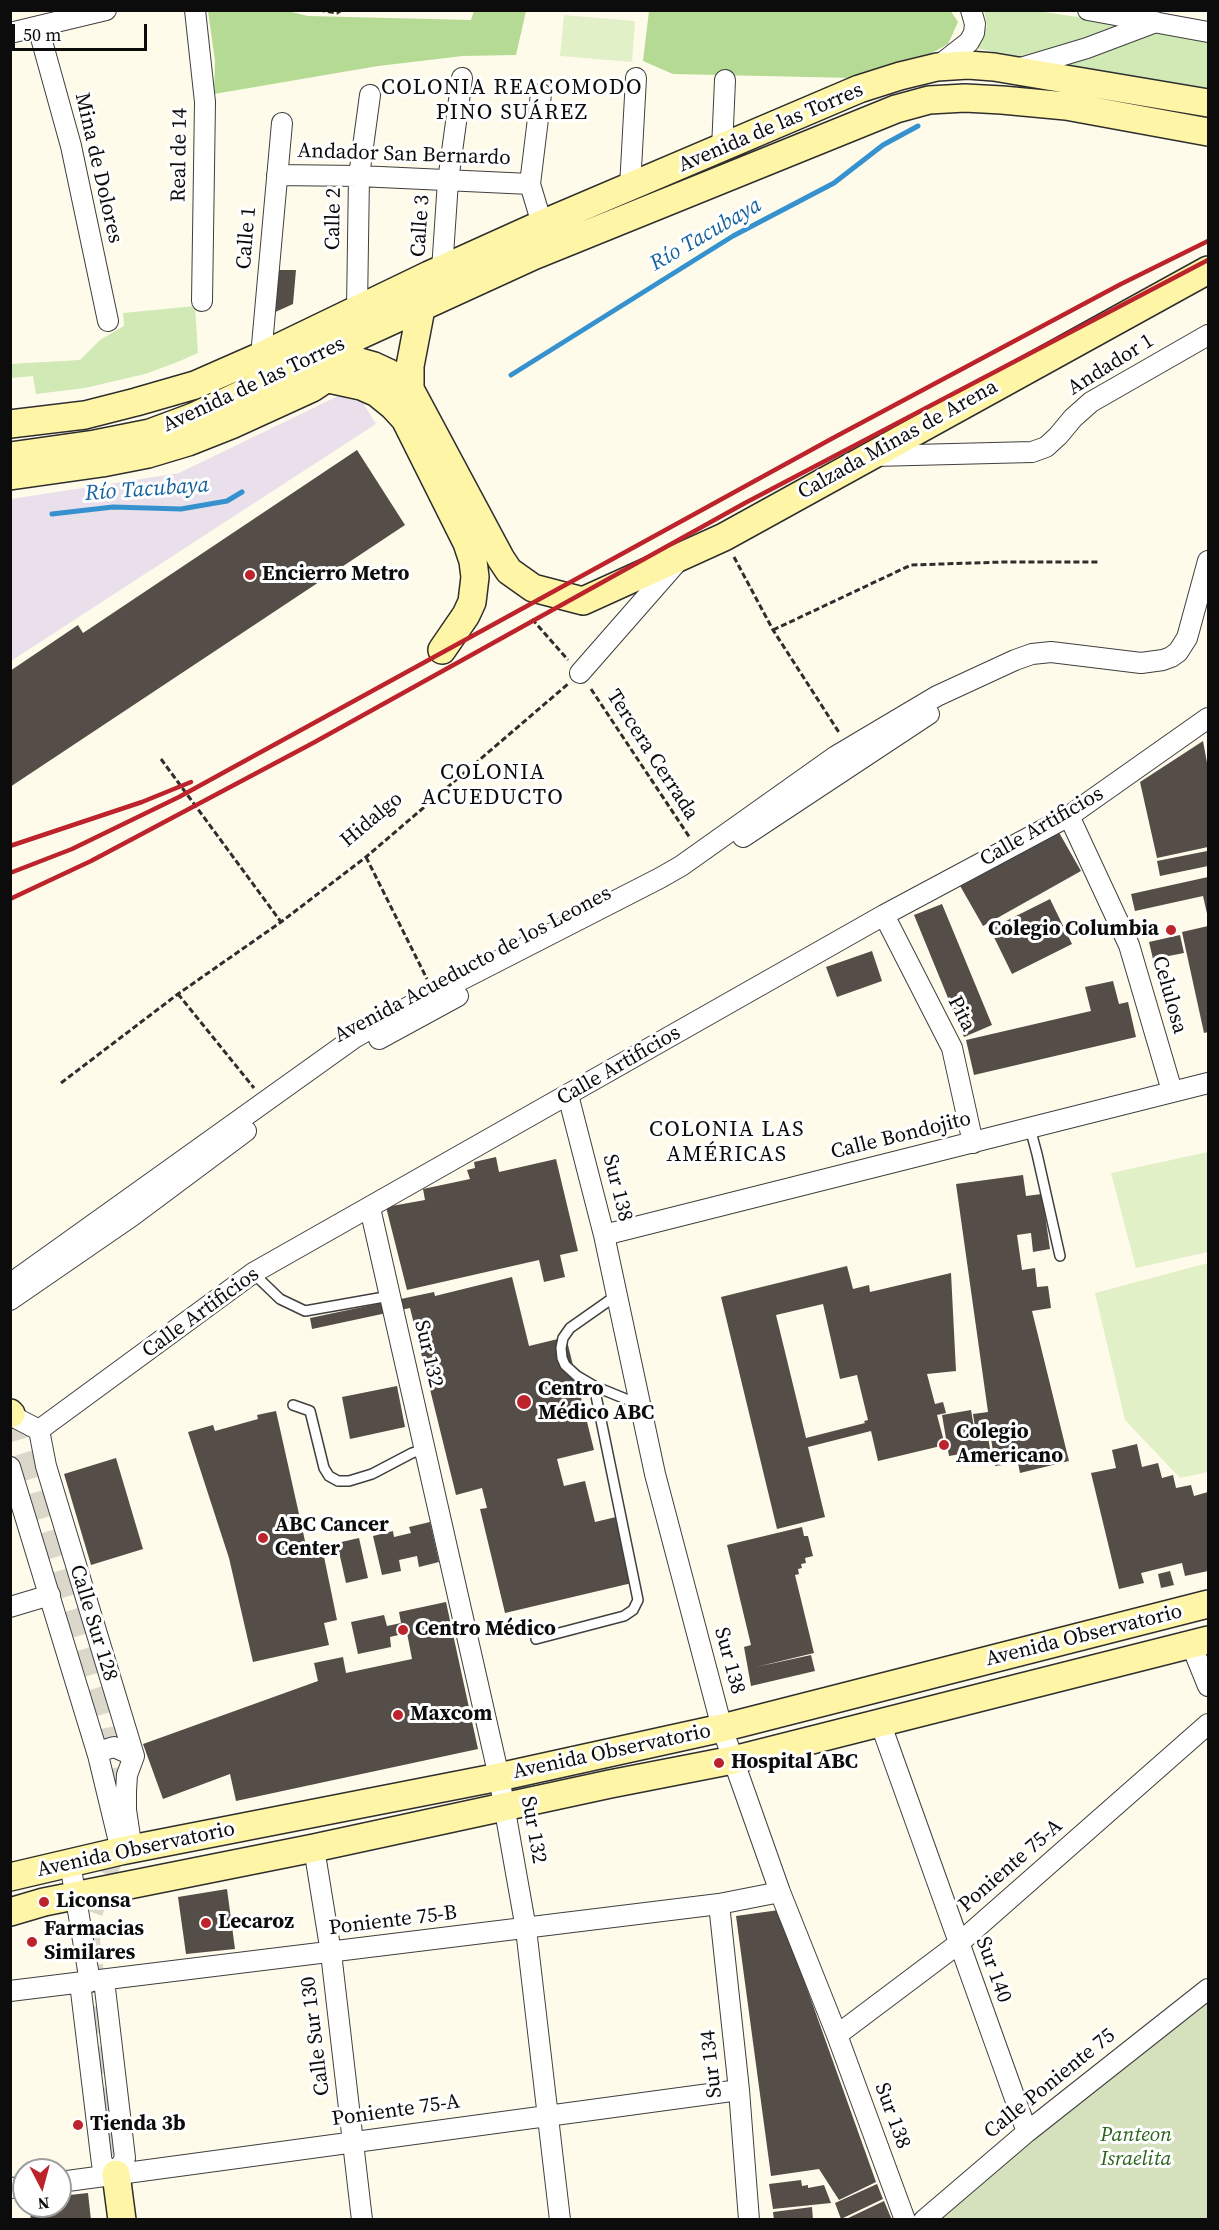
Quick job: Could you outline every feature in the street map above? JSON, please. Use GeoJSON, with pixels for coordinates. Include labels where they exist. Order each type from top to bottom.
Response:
{"type":"FeatureCollection","features":[{"type":"Feature","properties":{"kind":"street"},"geometry":{"type":"LineString","coordinates":[[10,33],[106,10]]}},
{"type":"Feature","properties":{"kind":"street","name":"Real de 14"},"geometry":{"type":"LineString","coordinates":[[195,10],[205,102],[202,301]]}},
{"type":"Feature","properties":{"kind":"street"},"geometry":{"type":"LineString","coordinates":[[937,68],[960,51],[974,33],[975,24],[971,10]]}},
{"type":"Feature","properties":{"kind":"street"},"geometry":{"type":"LineString","coordinates":[[1088,10],[1209,32]]}},
{"type":"Feature","properties":{"kind":"street"},"geometry":{"type":"LineString","coordinates":[[1010,71],[1087,48],[1156,22]]}},
{"type":"Feature","properties":{"kind":"street","name":"Mina de Dolores"},"geometry":{"type":"LineString","coordinates":[[38,27],[71,146],[108,321]]}},
{"type":"Feature","properties":{"kind":"street","name":"Avenida de las Torres"},"geometry":{"type":"LineString","coordinates":[[10,424],[85,415],[195,385],[542,224],[859,89],[900,76],[937,68],[968,65],[1209,104]]}},
{"type":"Feature","properties":{"kind":"street","name":"Calle 3"},"geometry":{"type":"LineString","coordinates":[[435,272],[462,78]]}},
{"type":"Feature","properties":{"kind":"street"},"geometry":{"type":"LineString","coordinates":[[630,188],[636,78]]}},
{"type":"Feature","properties":{"kind":"street"},"geometry":{"type":"LineString","coordinates":[[722,149],[725,80]]}},
{"type":"Feature","properties":{"kind":"street","name":"Calle 2"},"geometry":{"type":"LineString","coordinates":[[357,308],[359,177],[370,94]]}},
{"type":"Feature","properties":{"kind":"street"},"geometry":{"type":"LineString","coordinates":[[541,94],[530,184],[542,224]]}},
{"type":"Feature","properties":{"kind":"street","name":"Avenida de las Torres"},"geometry":{"type":"LineString","coordinates":[[353,348],[419,307],[533,256],[896,109],[929,100],[965,98],[1066,106],[1209,132]]}},
{"type":"Feature","properties":{"kind":"street","name":"Calle 1"},"geometry":{"type":"LineString","coordinates":[[261,356],[282,123]]}},
{"type":"Feature","properties":{"kind":"street","name":"Andador San Bernardo"},"geometry":{"type":"LineString","coordinates":[[277,176],[530,184]]}},
{"type":"Feature","properties":{"kind":"street","name":"Calzada Minas de Arena"},"geometry":{"type":"LineString","coordinates":[[410,389],[509,571],[533,588],[583,601],[724,537],[1209,270]]}},
{"type":"Feature","properties":{"kind":"street"},"geometry":{"type":"LineString","coordinates":[[410,389],[410,366],[419,307],[435,272]]}},
{"type":"Feature","properties":{"kind":"street","name":"Avenida de las Torres"},"geometry":{"type":"LineString","coordinates":[[10,456],[95,444],[150,433],[322,370],[342,369],[353,348],[357,308]]}},
{"type":"Feature","properties":{"kind":"street","name":"Andador 1"},"geometry":{"type":"LineString","coordinates":[[868,456],[1032,452],[1052,442],[1091,402],[1209,335]]}},
{"type":"Feature","properties":{"kind":"street"},"geometry":{"type":"LineString","coordinates":[[353,348],[374,366],[389,373],[410,389]]}},
{"type":"Feature","properties":{"kind":"street"},"geometry":{"type":"LineString","coordinates":[[322,370],[377,393],[405,419],[467,543],[475,577],[472,602],[442,651]]}},
{"type":"Feature","properties":{"kind":"street","name":"Avenida de las Torres"},"geometry":{"type":"LineString","coordinates":[[10,476],[102,463],[148,454],[188,442],[231,425],[322,370]]}},
{"type":"Feature","properties":{"kind":"street"},"geometry":{"type":"LineString","coordinates":[[580,673],[682,556]]}},
{"type":"Feature","properties":{"kind":"street","name":"Avenida Acueducto de los Leones"},"geometry":{"type":"LineString","coordinates":[[10,1284],[354,1038],[434,994],[660,878],[849,748],[919,706],[1016,660],[1042,653],[1051,652],[1141,663],[1171,657],[1178,652],[1187,638],[1209,561]]}},
{"type":"Feature","properties":{"kind":"street","name":"Avenida Acueducto de los Leones"},"geometry":{"type":"LineString","coordinates":[[10,1300],[132,1216],[360,1049],[673,885],[934,711],[965,684]]}},
{"type":"Feature","properties":{"kind":"street","name":"Calle Artificios"},"geometry":{"type":"LineString","coordinates":[[39,1430],[253,1273],[884,915],[1069,816],[1209,718]]}},
{"type":"Feature","properties":{"kind":"street","name":"Celulosa"},"geometry":{"type":"LineString","coordinates":[[1069,816],[1129,945],[1172,1091]]}},
{"type":"Feature","properties":{"kind":"street","name":"Pita"},"geometry":{"type":"LineString","coordinates":[[884,915],[952,1048],[973,1143]]}},
{"type":"Feature","properties":{"kind":"street","name":"Calle Bondojito"},"geometry":{"type":"LineString","coordinates":[[604,1235],[1209,1083]]}},
{"type":"Feature","properties":{"kind":"street","name":"Sur 138"},"geometry":{"type":"LineString","coordinates":[[568,1095],[604,1235],[655,1474],[722,1728],[780,1892],[837,2034],[905,2220]]}},
{"type":"Feature","properties":{"kind":"street","name":"Sur 132"},"geometry":{"type":"LineString","coordinates":[[370,1208],[499,1777],[526,1929],[560,2220]]}},
{"type":"Feature","properties":{"kind":"street"},"geometry":{"type":"LineString","coordinates":[[11,1414],[39,1430]]}},
{"type":"Feature","properties":{"kind":"street","name":"Calle Sur 128"},"geometry":{"type":"LineString","coordinates":[[39,1430],[46,1466],[134,1756]]}},
{"type":"Feature","properties":{"kind":"street","name":"Calle Sur 128"},"geometry":{"type":"LineString","coordinates":[[10,1467],[127,1850]]}},
{"type":"Feature","properties":{"kind":"street"},"geometry":{"type":"LineString","coordinates":[[10,1607],[50,1595]]}},
{"type":"Feature","properties":{"kind":"street","name":"Avenida Observatorio"},"geometry":{"type":"LineString","coordinates":[[10,1877],[127,1850],[499,1777],[722,1728],[1209,1604]]}},
{"type":"Feature","properties":{"kind":"street"},"geometry":{"type":"LineString","coordinates":[[1200,1642],[1209,1686]]}},
{"type":"Feature","properties":{"kind":"street","name":"Avenida Observatorio"},"geometry":{"type":"LineString","coordinates":[[10,1912],[77,1896],[733,1760],[1200,1642]]}},
{"type":"Feature","properties":{"kind":"street","name":"Sur 140"},"geometry":{"type":"LineString","coordinates":[[880,1722],[1027,2132]]}},
{"type":"Feature","properties":{"kind":"street","name":"Poniente 75-A"},"geometry":{"type":"LineString","coordinates":[[837,2034],[958,1944],[1209,1724]]}},
{"type":"Feature","properties":{"kind":"street"},"geometry":{"type":"LineString","coordinates":[[98,1755],[104,1750],[114,1748],[134,1756],[127,1775],[127,1850]]}},
{"type":"Feature","properties":{"kind":"street","name":"Calle Sur 130"},"geometry":{"type":"LineString","coordinates":[[314,1848],[331,1953],[362,2220]]}},
{"type":"Feature","properties":{"kind":"street"},"geometry":{"type":"LineString","coordinates":[[70,1863],[90,1982],[125,2158],[116,2174],[122,2220]]}},
{"type":"Feature","properties":{"kind":"street","name":"Poniente 75-B"},"geometry":{"type":"LineString","coordinates":[[10,1991],[526,1929],[719,1904],[780,1892]]}},
{"type":"Feature","properties":{"kind":"street","name":"Sur 134"},"geometry":{"type":"LineString","coordinates":[[719,1904],[739,2090],[749,2220]]}},
{"type":"Feature","properties":{"kind":"street"},"geometry":{"type":"LineString","coordinates":[[90,1982],[80,1983],[102,2164],[116,2174]]}},
{"type":"Feature","properties":{"kind":"street","name":"Calle Poniente 75"},"geometry":{"type":"LineString","coordinates":[[924,2220],[1027,2132],[1209,1989]]}},
{"type":"Feature","properties":{"kind":"street","name":"Poniente 75-A"},"geometry":{"type":"LineString","coordinates":[[72,2180],[739,2090]]}},
{"type":"Feature","properties":{"kind":"lane"},"geometry":{"type":"LineString","coordinates":[[1030,1128],[1060,1256]]}},
{"type":"Feature","properties":{"kind":"lane"},"geometry":{"type":"LineString","coordinates":[[253,1273],[280,1299],[305,1311],[390,1296]]}},
{"type":"Feature","properties":{"kind":"lane"},"geometry":{"type":"LineString","coordinates":[[617,1295],[570,1328],[563,1338],[561,1348],[565,1365],[577,1376],[594,1386],[641,1404]]}},
{"type":"Feature","properties":{"kind":"lane"},"geometry":{"type":"LineString","coordinates":[[536,1640],[624,1616],[633,1610],[638,1600],[594,1386]]}},
{"type":"Feature","properties":{"kind":"lane"},"geometry":{"type":"LineString","coordinates":[[293,1405],[310,1411],[324,1468],[329,1476],[338,1481],[349,1481],[372,1474],[412,1453],[425,1449]]}},
{"type":"Feature","properties":{"kind":"path"},"geometry":{"type":"LineString","coordinates":[[319,10],[337,13],[342,10]]}},
{"type":"Feature","properties":{"kind":"path"},"geometry":{"type":"LineString","coordinates":[[724,537],[773,630],[849,748]]}},
{"type":"Feature","properties":{"kind":"path"},"geometry":{"type":"LineString","coordinates":[[773,630],[911,565],[1098,562]]}},
{"type":"Feature","properties":{"kind":"path","name":"Tercera Cerrada"},"geometry":{"type":"LineString","coordinates":[[532,619],[580,673],[699,853]]}},
{"type":"Feature","properties":{"kind":"path","name":"Hidalgo"},"geometry":{"type":"LineString","coordinates":[[61,1083],[178,994],[282,922],[366,857],[580,673]]}},
{"type":"Feature","properties":{"kind":"path"},"geometry":{"type":"LineString","coordinates":[[161,759],[282,922]]}},
{"type":"Feature","properties":{"kind":"path"},"geometry":{"type":"LineString","coordinates":[[366,857],[434,994]]}},
{"type":"Feature","properties":{"kind":"path"},"geometry":{"type":"LineString","coordinates":[[178,994],[265,1102]]}},
{"type":"Feature","properties":{"kind":"shaded area"},"geometry":{"type":"Polygon","coordinates":[[[338,396],[363,403],[376,424],[11,661],[11,499],[179,473],[338,396]]]}},
{"type":"Feature","properties":{"kind":"green space"},"geometry":{"type":"Polygon","coordinates":[[[283,10],[308,16],[471,20],[474,11],[526,11],[516,55],[463,56],[378,66],[214,94],[215,61],[208,11],[283,10]]]}},
{"type":"Feature","properties":{"kind":"green space"},"geometry":{"type":"Polygon","coordinates":[[[950,10],[958,22],[948,44],[899,71],[854,78],[673,74],[643,61],[649,11],[950,10]]]}},
{"type":"Feature","properties":{"kind":"green space"},"geometry":{"type":"Polygon","coordinates":[[[984,10],[1038,11],[1208,37],[1208,89],[979,49],[975,46],[983,37],[987,26],[984,10]]]}},
{"type":"Feature","properties":{"kind":"green space"},"geometry":{"type":"Polygon","coordinates":[[[564,15],[635,21],[632,62],[560,56],[564,15]]]}},
{"type":"Feature","properties":{"kind":"green space"},"geometry":{"type":"Polygon","coordinates":[[[195,306],[198,353],[175,363],[145,374],[85,388],[36,394],[33,376],[11,378],[10,364],[80,360],[100,340],[124,326],[123,313],[195,306]]]}},
{"type":"Feature","properties":{"kind":"green space"},"geometry":{"type":"Polygon","coordinates":[[[1208,1152],[1208,1252],[1136,1268],[1111,1173],[1208,1152]]]}},
{"type":"Feature","properties":{"kind":"green space"},"geometry":{"type":"Polygon","coordinates":[[[1208,1263],[1208,1472],[1180,1478],[1125,1420],[1095,1293],[1208,1263]]]}},
{"type":"Feature","properties":{"kind":"green space","name":"Panteon Israelita"},"geometry":{"type":"Polygon","coordinates":[[[1208,2002],[1208,2219],[934,2220],[1032,2139],[1208,2002]]]}},
{"type":"Feature","properties":{"kind":"building"},"geometry":{"type":"Polygon","coordinates":[[[273,270],[296,270],[293,304],[271,314],[273,270]]]}},
{"type":"Feature","properties":{"kind":"building","name":"Encierro Metro"},"geometry":{"type":"Polygon","coordinates":[[[357,450],[405,525],[10,787],[10,671],[78,625],[83,633],[357,450]]]}},
{"type":"Feature","properties":{"kind":"building"},"geometry":{"type":"Polygon","coordinates":[[[1203,741],[1208,768],[1208,847],[1157,858],[1140,782],[1203,741]]]}},
{"type":"Feature","properties":{"kind":"building"},"geometry":{"type":"Polygon","coordinates":[[[1057,829],[1081,871],[983,926],[959,884],[1057,829]]]}},
{"type":"Feature","properties":{"kind":"building"},"geometry":{"type":"Polygon","coordinates":[[[1207,851],[1208,866],[1160,876],[1157,861],[1207,851]]]}},
{"type":"Feature","properties":{"kind":"building"},"geometry":{"type":"Polygon","coordinates":[[[1208,877],[1208,918],[1203,896],[1135,911],[1131,894],[1208,877]]]}},
{"type":"Feature","properties":{"kind":"building"},"geometry":{"type":"Polygon","coordinates":[[[1050,899],[1072,944],[1012,974],[990,929],[1050,899]]]}},
{"type":"Feature","properties":{"kind":"building"},"geometry":{"type":"Polygon","coordinates":[[[942,904],[992,1025],[964,1037],[914,915],[942,904]]]}},
{"type":"Feature","properties":{"kind":"building"},"geometry":{"type":"Polygon","coordinates":[[[1208,926],[1208,1032],[1204,1033],[1182,932],[1208,926]]]}},
{"type":"Feature","properties":{"kind":"building"},"geometry":{"type":"Polygon","coordinates":[[[1180,935],[1184,953],[1153,959],[1149,942],[1180,935]]]}},
{"type":"Feature","properties":{"kind":"building"},"geometry":{"type":"Polygon","coordinates":[[[872,951],[882,981],[837,997],[826,967],[872,951]]]}},
{"type":"Feature","properties":{"kind":"building"},"geometry":{"type":"Polygon","coordinates":[[[1113,981],[1119,1004],[1128,1002],[1136,1037],[974,1075],[966,1040],[1091,1011],[1085,987],[1113,981]]]}},
{"type":"Feature","properties":{"kind":"building"},"geometry":{"type":"Polygon","coordinates":[[[496,1157],[499,1172],[556,1159],[578,1251],[560,1255],[565,1277],[544,1282],[539,1260],[407,1290],[386,1207],[425,1200],[423,1189],[470,1179],[467,1170],[475,1168],[474,1162],[496,1157]]]}},
{"type":"Feature","properties":{"kind":"building"},"geometry":{"type":"Polygon","coordinates":[[[1023,1175],[1026,1196],[1042,1194],[1050,1249],[1033,1252],[1031,1233],[1017,1235],[1022,1270],[1035,1268],[1037,1287],[1048,1286],[1051,1308],[1032,1311],[1069,1461],[1020,1473],[1018,1463],[995,1466],[990,1431],[976,1433],[973,1414],[988,1412],[956,1184],[1023,1175]]]}},
{"type":"Feature","properties":{"kind":"building"},"geometry":{"type":"Polygon","coordinates":[[[847,1266],[853,1289],[869,1285],[870,1292],[951,1273],[956,1371],[927,1374],[935,1404],[943,1402],[946,1413],[937,1415],[945,1445],[878,1461],[871,1431],[808,1447],[825,1517],[777,1529],[721,1297],[847,1266]],[[823,1304],[776,1315],[806,1438],[865,1423],[864,1421],[868,1420],[857,1375],[840,1379],[823,1304]]]}},
{"type":"Feature","properties":{"kind":"building"},"geometry":{"type":"Polygon","coordinates":[[[512,1277],[529,1346],[566,1337],[594,1450],[557,1459],[564,1486],[585,1481],[595,1522],[616,1517],[632,1583],[505,1613],[480,1509],[487,1508],[482,1488],[456,1495],[410,1308],[312,1329],[310,1318],[434,1292],[435,1296],[512,1277]]]}},
{"type":"Feature","properties":{"kind":"building"},"geometry":{"type":"Polygon","coordinates":[[[397,1386],[405,1427],[350,1439],[342,1397],[397,1386]]]}},
{"type":"Feature","properties":{"kind":"building"},"geometry":{"type":"Polygon","coordinates":[[[971,1410],[976,1439],[988,1437],[990,1449],[949,1456],[942,1415],[971,1410]]]}},
{"type":"Feature","properties":{"kind":"building","name":"ABC Cancer Center"},"geometry":{"type":"Polygon","coordinates":[[[276,1411],[307,1550],[322,1547],[337,1620],[324,1623],[329,1645],[253,1662],[229,1558],[188,1432],[213,1425],[215,1431],[258,1419],[257,1415],[276,1411]]]}},
{"type":"Feature","properties":{"kind":"building"},"geometry":{"type":"Polygon","coordinates":[[[1137,1444],[1142,1467],[1158,1463],[1162,1478],[1173,1475],[1176,1488],[1191,1485],[1194,1496],[1208,1492],[1208,1571],[1185,1576],[1182,1563],[1141,1573],[1144,1583],[1119,1589],[1091,1473],[1116,1468],[1112,1450],[1137,1444]]]}},
{"type":"Feature","properties":{"kind":"building"},"geometry":{"type":"Polygon","coordinates":[[[116,1458],[143,1549],[91,1565],[64,1474],[116,1458]]]}},
{"type":"Feature","properties":{"kind":"building"},"geometry":{"type":"Polygon","coordinates":[[[430,1522],[439,1562],[419,1567],[417,1556],[399,1560],[401,1571],[382,1575],[373,1536],[393,1531],[394,1537],[411,1533],[409,1527],[430,1522]]]}},
{"type":"Feature","properties":{"kind":"building"},"geometry":{"type":"Polygon","coordinates":[[[802,1527],[804,1536],[808,1536],[813,1556],[805,1558],[806,1563],[801,1564],[802,1568],[798,1569],[799,1574],[795,1575],[814,1653],[756,1667],[811,1655],[815,1671],[751,1686],[744,1647],[751,1645],[727,1545],[802,1527]]]}},
{"type":"Feature","properties":{"kind":"building"},"geometry":{"type":"Polygon","coordinates":[[[359,1538],[368,1578],[346,1583],[337,1543],[359,1538]]]}},
{"type":"Feature","properties":{"kind":"building"},"geometry":{"type":"Polygon","coordinates":[[[1170,1571],[1174,1585],[1161,1588],[1158,1574],[1170,1571]]]}},
{"type":"Feature","properties":{"kind":"building"},"geometry":{"type":"Polygon","coordinates":[[[446,1602],[478,1749],[236,1801],[230,1774],[163,1799],[143,1744],[318,1681],[314,1663],[343,1657],[346,1673],[412,1659],[407,1633],[390,1637],[391,1647],[358,1654],[351,1622],[384,1615],[387,1626],[401,1623],[399,1612],[446,1602]]]}},
{"type":"Feature","properties":{"kind":"building","name":"Lecaroz"},"geometry":{"type":"Polygon","coordinates":[[[227,1889],[235,1949],[186,1954],[178,1897],[227,1889]]]}},
{"type":"Feature","properties":{"kind":"building"},"geometry":{"type":"Polygon","coordinates":[[[779,1910],[876,2182],[839,2200],[819,2169],[771,2176],[736,1916],[779,1910]]]}},
{"type":"Feature","properties":{"kind":"building"},"geometry":{"type":"Polygon","coordinates":[[[801,2180],[802,2186],[808,2185],[808,2188],[824,2185],[831,2203],[773,2209],[769,2184],[801,2180]]]}},
{"type":"Feature","properties":{"kind":"building"},"geometry":{"type":"Polygon","coordinates":[[[877,2184],[883,2199],[841,2219],[835,2203],[877,2184]]]}},
{"type":"Feature","properties":{"kind":"building"},"geometry":{"type":"Polygon","coordinates":[[[88,2193],[91,2220],[31,2220],[31,2218],[72,2218],[72,2195],[88,2193]]]}},
{"type":"Feature","properties":{"kind":"building"},"geometry":{"type":"Polygon","coordinates":[[[884,2201],[892,2220],[844,2220],[884,2201]]]}},
{"type":"Feature","properties":{"kind":"building"},"geometry":{"type":"Polygon","coordinates":[[[812,2207],[813,2220],[774,2220],[773,2212],[812,2207]]]}},
{"type":"Feature","properties":{"kind":"waterway","name":"Río Tacubaya"},"geometry":{"type":"LineString","coordinates":[[511,375],[733,236],[834,183],[883,145],[918,126]]}},
{"type":"Feature","properties":{"kind":"waterway","name":"Río Tacubaya"},"geometry":{"type":"LineString","coordinates":[[52,514],[113,507],[181,509],[227,501],[242,492]]}},
{"type":"Feature","properties":{"kind":"tunnel"},"geometry":{"type":"LineString","coordinates":[[11,1414],[106,1726],[121,1800],[122,1821],[119,1838],[102,1875],[86,1921],[87,1947],[116,2174]]}},
{"type":"Feature","properties":{"kind":"railway"},"geometry":{"type":"LineString","coordinates":[[10,873],[72,849],[179,797],[833,438],[1121,284],[1208,241]]}},
{"type":"Feature","properties":{"kind":"railway"},"geometry":{"type":"LineString","coordinates":[[10,899],[91,861],[313,743],[745,503],[1208,260]]}},
{"type":"Feature","properties":{"kind":"railway"},"geometry":{"type":"LineString","coordinates":[[10,846],[142,802],[191,782]]}},
{"type":"Feature","properties":{"kind":"place","name":"Encierro Metro"},"geometry":{"type":"Point","coordinates":[250,575]}},
{"type":"Feature","properties":{"kind":"place","name":"Colegio Columbia"},"geometry":{"type":"Point","coordinates":[1171,930]}},
{"type":"Feature","properties":{"kind":"place","name":"Centro Médico ABC"},"geometry":{"type":"Point","coordinates":[524,1402]}},
{"type":"Feature","properties":{"kind":"place","name":"Colegio Americano"},"geometry":{"type":"Point","coordinates":[944,1445]}},
{"type":"Feature","properties":{"kind":"place","name":"ABC Cancer Center"},"geometry":{"type":"Point","coordinates":[263,1538]}},
{"type":"Feature","properties":{"kind":"place","name":"Centro Médico"},"geometry":{"type":"Point","coordinates":[403,1630]}},
{"type":"Feature","properties":{"kind":"place","name":"Maxcom"},"geometry":{"type":"Point","coordinates":[398,1715]}},
{"type":"Feature","properties":{"kind":"place","name":"Hospital ABC"},"geometry":{"type":"Point","coordinates":[719,1763]}},
{"type":"Feature","properties":{"kind":"place","name":"Liconsa"},"geometry":{"type":"Point","coordinates":[44,1902]}},
{"type":"Feature","properties":{"kind":"place","name":"Lecaroz"},"geometry":{"type":"Point","coordinates":[206,1923]}},
{"type":"Feature","properties":{"kind":"place","name":"Farmacias Similares"},"geometry":{"type":"Point","coordinates":[32,1942]}},
{"type":"Feature","properties":{"kind":"place","name":"Tienda 3b"},"geometry":{"type":"Point","coordinates":[78,2125]}},
{"type":"Feature","properties":{"kind":"district","name":"COLONIA REACOMODO PINO SUÁREZ"},"geometry":{"type":"Point","coordinates":[512,100]}},
{"type":"Feature","properties":{"kind":"district","name":"COLONIA ACUEDUCTO"},"geometry":{"type":"Point","coordinates":[493,786]}},
{"type":"Feature","properties":{"kind":"district","name":"COLONIA LAS AMÉRICAS"},"geometry":{"type":"Point","coordinates":[727,1142]}}]}
